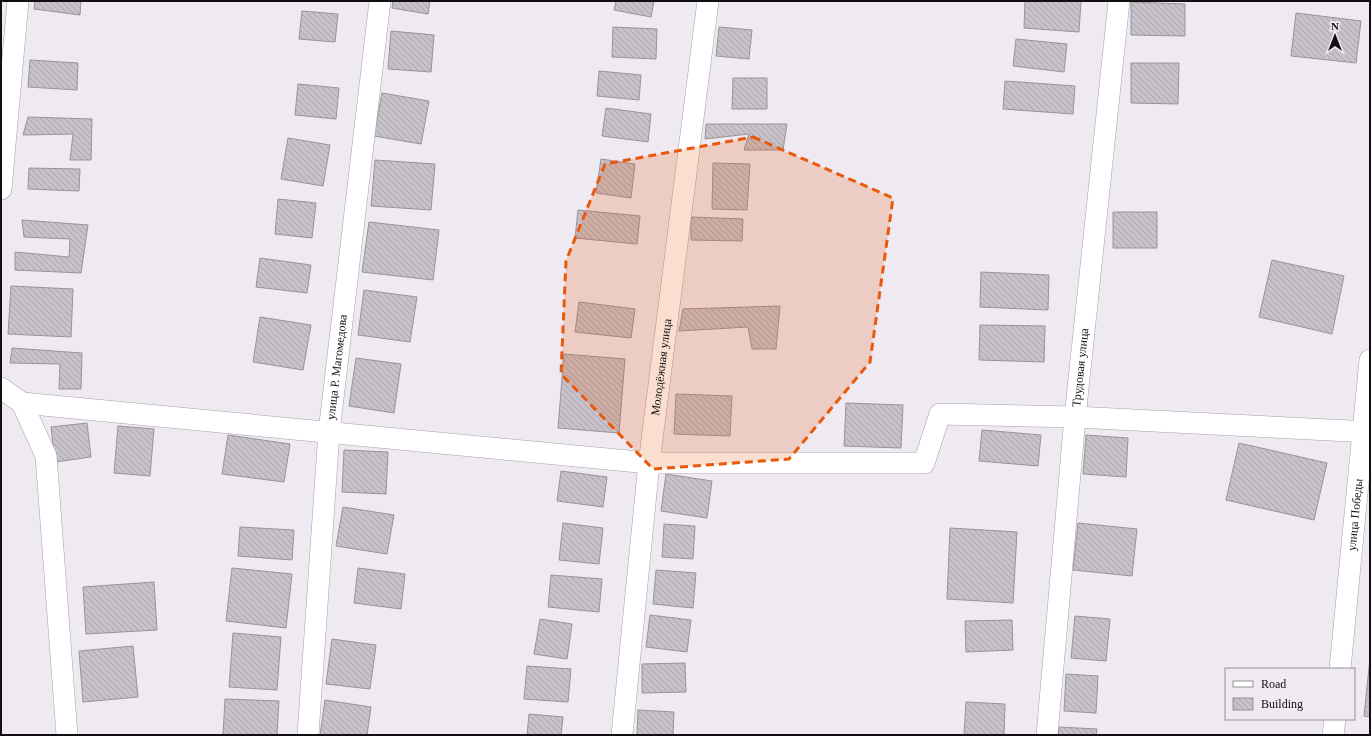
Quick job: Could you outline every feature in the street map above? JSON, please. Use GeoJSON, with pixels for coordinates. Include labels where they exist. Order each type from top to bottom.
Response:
{"type":"FeatureCollection","features":[{"type":"Feature","properties":{"kind":"street"},"geometry":{"type":"LineString","coordinates":[[1,189],[18,1]]}},
{"type":"Feature","properties":{"kind":"street","name":"улица Р. Магомедова"},"geometry":{"type":"LineString","coordinates":[[308,735],[329,432],[380,1]]}},
{"type":"Feature","properties":{"kind":"street","name":"Молодёжная улица"},"geometry":{"type":"LineString","coordinates":[[622,735],[650,463],[708,1]]}},
{"type":"Feature","properties":{"kind":"street","name":"Трудовая улица"},"geometry":{"type":"LineString","coordinates":[[1047,735],[1075,418],[1119,1]]}},
{"type":"Feature","properties":{"kind":"street","name":"улица Победы"},"geometry":{"type":"LineString","coordinates":[[1340,668],[1366,431],[1370,360]]}},
{"type":"Feature","properties":{"kind":"street"},"geometry":{"type":"LineString","coordinates":[[1,388],[22,403],[46,456],[67,735]]}},
{"type":"Feature","properties":{"kind":"street"},"geometry":{"type":"LineString","coordinates":[[22,403],[650,463],[924,463],[940,414],[1075,418],[1366,431]]}},
{"type":"Feature","properties":{"kind":"street"},"geometry":{"type":"LineString","coordinates":[[1333,735],[1335,720]]}},
{"type":"Feature","properties":{"kind":"highlighted area"},"geometry":{"type":"Polygon","coordinates":[[[753,137],[893,198],[870,362],[789,459],[653,469],[561,374],[566,261],[605,164],[753,137]]]}},
{"type":"Feature","properties":{"kind":"building"},"geometry":{"type":"Polygon","coordinates":[[[35,1],[81,1],[80,15],[34,9],[35,1]]]}},
{"type":"Feature","properties":{"kind":"building"},"geometry":{"type":"Polygon","coordinates":[[[393,1],[430,1],[428,14],[392,8],[393,1]]]}},
{"type":"Feature","properties":{"kind":"building"},"geometry":{"type":"Polygon","coordinates":[[[616,1],[654,1],[651,17],[614,10],[616,1]]]}},
{"type":"Feature","properties":{"kind":"building"},"geometry":{"type":"Polygon","coordinates":[[[1025,1],[1081,1],[1079,32],[1024,28],[1025,1]]]}},
{"type":"Feature","properties":{"kind":"building"},"geometry":{"type":"Polygon","coordinates":[[[1131,2],[1185,4],[1185,36],[1131,35],[1131,2]]]}},
{"type":"Feature","properties":{"kind":"building"},"geometry":{"type":"Polygon","coordinates":[[[302,11],[338,14],[335,42],[299,39],[302,11]]]}},
{"type":"Feature","properties":{"kind":"building"},"geometry":{"type":"Polygon","coordinates":[[[1296,13],[1361,21],[1356,63],[1291,56],[1296,13]]]}},
{"type":"Feature","properties":{"kind":"building"},"geometry":{"type":"Polygon","coordinates":[[[613,27],[657,29],[656,59],[612,57],[613,27]]]}},
{"type":"Feature","properties":{"kind":"building"},"geometry":{"type":"Polygon","coordinates":[[[719,27],[752,30],[749,59],[716,56],[719,27]]]}},
{"type":"Feature","properties":{"kind":"building"},"geometry":{"type":"Polygon","coordinates":[[[391,31],[434,35],[431,72],[388,69],[391,31]]]}},
{"type":"Feature","properties":{"kind":"building"},"geometry":{"type":"Polygon","coordinates":[[[1016,39],[1067,44],[1064,72],[1013,66],[1016,39]]]}},
{"type":"Feature","properties":{"kind":"building"},"geometry":{"type":"Polygon","coordinates":[[[30,60],[78,63],[77,90],[28,87],[30,60]]]}},
{"type":"Feature","properties":{"kind":"building"},"geometry":{"type":"Polygon","coordinates":[[[1131,63],[1179,63],[1178,104],[1131,103],[1131,63]]]}},
{"type":"Feature","properties":{"kind":"building"},"geometry":{"type":"Polygon","coordinates":[[[599,71],[641,75],[639,100],[597,96],[599,71]]]}},
{"type":"Feature","properties":{"kind":"building"},"geometry":{"type":"Polygon","coordinates":[[[733,78],[767,78],[767,109],[732,109],[733,78]]]}},
{"type":"Feature","properties":{"kind":"building"},"geometry":{"type":"Polygon","coordinates":[[[1005,81],[1075,86],[1073,114],[1003,109],[1005,81]]]}},
{"type":"Feature","properties":{"kind":"building"},"geometry":{"type":"Polygon","coordinates":[[[298,84],[339,88],[336,119],[295,115],[298,84]]]}},
{"type":"Feature","properties":{"kind":"building"},"geometry":{"type":"Polygon","coordinates":[[[382,93],[429,101],[421,144],[374,136],[382,93]]]}},
{"type":"Feature","properties":{"kind":"building"},"geometry":{"type":"Polygon","coordinates":[[[606,108],[651,114],[648,142],[602,136],[606,108]]]}},
{"type":"Feature","properties":{"kind":"building"},"geometry":{"type":"Polygon","coordinates":[[[28,117],[92,119],[91,160],[70,160],[73,134],[23,135],[28,117]]]}},
{"type":"Feature","properties":{"kind":"building"},"geometry":{"type":"Polygon","coordinates":[[[706,124],[787,124],[783,150],[744,150],[749,134],[705,139],[706,124]]]}},
{"type":"Feature","properties":{"kind":"building"},"geometry":{"type":"Polygon","coordinates":[[[288,138],[330,145],[323,186],[281,179],[288,138]]]}},
{"type":"Feature","properties":{"kind":"building"},"geometry":{"type":"Polygon","coordinates":[[[601,159],[635,164],[631,198],[596,193],[601,159]]]}},
{"type":"Feature","properties":{"kind":"building"},"geometry":{"type":"Polygon","coordinates":[[[375,160],[435,164],[431,210],[371,206],[375,160]]]}},
{"type":"Feature","properties":{"kind":"building"},"geometry":{"type":"Polygon","coordinates":[[[713,163],[750,164],[747,210],[712,209],[713,163]]]}},
{"type":"Feature","properties":{"kind":"building"},"geometry":{"type":"Polygon","coordinates":[[[29,168],[80,169],[79,191],[28,189],[29,168]]]}},
{"type":"Feature","properties":{"kind":"building"},"geometry":{"type":"Polygon","coordinates":[[[278,199],[316,203],[312,238],[275,234],[278,199]]]}},
{"type":"Feature","properties":{"kind":"building"},"geometry":{"type":"Polygon","coordinates":[[[578,210],[640,216],[637,244],[575,238],[578,210]]]}},
{"type":"Feature","properties":{"kind":"building"},"geometry":{"type":"Polygon","coordinates":[[[1113,212],[1157,212],[1157,248],[1113,248],[1113,212]]]}},
{"type":"Feature","properties":{"kind":"building"},"geometry":{"type":"Polygon","coordinates":[[[691,217],[743,219],[742,241],[691,240],[691,217]]]}},
{"type":"Feature","properties":{"kind":"building"},"geometry":{"type":"Polygon","coordinates":[[[22,220],[88,225],[81,273],[15,270],[15,252],[69,257],[70,239],[24,237],[22,220]]]}},
{"type":"Feature","properties":{"kind":"building"},"geometry":{"type":"Polygon","coordinates":[[[369,222],[439,230],[433,280],[362,272],[369,222]]]}},
{"type":"Feature","properties":{"kind":"building"},"geometry":{"type":"Polygon","coordinates":[[[260,258],[311,265],[307,293],[256,287],[260,258]]]}},
{"type":"Feature","properties":{"kind":"building"},"geometry":{"type":"Polygon","coordinates":[[[1272,260],[1344,276],[1332,334],[1259,317],[1272,260]]]}},
{"type":"Feature","properties":{"kind":"building"},"geometry":{"type":"Polygon","coordinates":[[[981,272],[1049,275],[1048,310],[980,307],[981,272]]]}},
{"type":"Feature","properties":{"kind":"building"},"geometry":{"type":"Polygon","coordinates":[[[11,286],[73,289],[71,337],[8,334],[11,286]]]}},
{"type":"Feature","properties":{"kind":"building"},"geometry":{"type":"Polygon","coordinates":[[[364,290],[417,297],[410,342],[358,335],[364,290]]]}},
{"type":"Feature","properties":{"kind":"building"},"geometry":{"type":"Polygon","coordinates":[[[579,302],[635,309],[631,338],[575,332],[579,302]]]}},
{"type":"Feature","properties":{"kind":"building"},"geometry":{"type":"Polygon","coordinates":[[[780,306],[776,349],[752,349],[748,327],[679,331],[683,309],[780,306]]]}},
{"type":"Feature","properties":{"kind":"building"},"geometry":{"type":"Polygon","coordinates":[[[260,317],[311,325],[303,370],[253,362],[260,317]]]}},
{"type":"Feature","properties":{"kind":"building"},"geometry":{"type":"Polygon","coordinates":[[[980,325],[1045,326],[1044,362],[979,360],[980,325]]]}},
{"type":"Feature","properties":{"kind":"building"},"geometry":{"type":"Polygon","coordinates":[[[12,348],[82,353],[81,389],[59,389],[60,364],[10,363],[12,348]]]}},
{"type":"Feature","properties":{"kind":"building"},"geometry":{"type":"Polygon","coordinates":[[[564,354],[625,359],[619,433],[558,428],[564,354]]]}},
{"type":"Feature","properties":{"kind":"building"},"geometry":{"type":"Polygon","coordinates":[[[356,358],[401,364],[394,413],[349,406],[356,358]]]}},
{"type":"Feature","properties":{"kind":"building"},"geometry":{"type":"Polygon","coordinates":[[[676,394],[732,396],[730,436],[674,434],[676,394]]]}},
{"type":"Feature","properties":{"kind":"building"},"geometry":{"type":"Polygon","coordinates":[[[846,403],[903,405],[901,448],[844,446],[846,403]]]}},
{"type":"Feature","properties":{"kind":"building"},"geometry":{"type":"Polygon","coordinates":[[[87,423],[91,457],[55,462],[51,427],[87,423]]]}},
{"type":"Feature","properties":{"kind":"building"},"geometry":{"type":"Polygon","coordinates":[[[118,426],[154,429],[150,476],[114,473],[118,426]]]}},
{"type":"Feature","properties":{"kind":"building"},"geometry":{"type":"Polygon","coordinates":[[[982,430],[1041,435],[1038,466],[979,461],[982,430]]]}},
{"type":"Feature","properties":{"kind":"building"},"geometry":{"type":"Polygon","coordinates":[[[228,435],[290,444],[284,482],[222,474],[228,435]]]}},
{"type":"Feature","properties":{"kind":"building"},"geometry":{"type":"Polygon","coordinates":[[[1086,435],[1128,438],[1126,477],[1083,474],[1086,435]]]}},
{"type":"Feature","properties":{"kind":"building"},"geometry":{"type":"Polygon","coordinates":[[[1239,443],[1327,463],[1314,520],[1226,500],[1239,443]]]}},
{"type":"Feature","properties":{"kind":"building"},"geometry":{"type":"Polygon","coordinates":[[[344,450],[388,452],[386,494],[342,492],[344,450]]]}},
{"type":"Feature","properties":{"kind":"building"},"geometry":{"type":"Polygon","coordinates":[[[561,471],[607,477],[603,507],[557,501],[561,471]]]}},
{"type":"Feature","properties":{"kind":"building"},"geometry":{"type":"Polygon","coordinates":[[[666,474],[712,481],[707,518],[661,511],[666,474]]]}},
{"type":"Feature","properties":{"kind":"building"},"geometry":{"type":"Polygon","coordinates":[[[343,507],[394,515],[387,554],[336,546],[343,507]]]}},
{"type":"Feature","properties":{"kind":"building"},"geometry":{"type":"Polygon","coordinates":[[[563,523],[603,528],[599,564],[559,560],[563,523]]]}},
{"type":"Feature","properties":{"kind":"building"},"geometry":{"type":"Polygon","coordinates":[[[1078,523],[1137,529],[1132,576],[1073,570],[1078,523]]]}},
{"type":"Feature","properties":{"kind":"building"},"geometry":{"type":"Polygon","coordinates":[[[664,524],[695,526],[693,559],[662,557],[664,524]]]}},
{"type":"Feature","properties":{"kind":"building"},"geometry":{"type":"Polygon","coordinates":[[[240,527],[294,530],[292,560],[238,556],[240,527]]]}},
{"type":"Feature","properties":{"kind":"building"},"geometry":{"type":"Polygon","coordinates":[[[950,528],[1017,532],[1013,603],[947,599],[950,528]]]}},
{"type":"Feature","properties":{"kind":"building"},"geometry":{"type":"Polygon","coordinates":[[[232,568],[292,574],[286,628],[226,621],[232,568]]]}},
{"type":"Feature","properties":{"kind":"building"},"geometry":{"type":"Polygon","coordinates":[[[358,568],[405,574],[401,609],[354,603],[358,568]]]}},
{"type":"Feature","properties":{"kind":"building"},"geometry":{"type":"Polygon","coordinates":[[[656,570],[696,573],[693,608],[653,604],[656,570]]]}},
{"type":"Feature","properties":{"kind":"building"},"geometry":{"type":"Polygon","coordinates":[[[551,575],[602,579],[599,612],[548,607],[551,575]]]}},
{"type":"Feature","properties":{"kind":"building"},"geometry":{"type":"Polygon","coordinates":[[[154,582],[157,630],[86,634],[83,587],[154,582]]]}},
{"type":"Feature","properties":{"kind":"building"},"geometry":{"type":"Polygon","coordinates":[[[650,615],[691,620],[687,652],[646,647],[650,615]]]}},
{"type":"Feature","properties":{"kind":"building"},"geometry":{"type":"Polygon","coordinates":[[[1075,616],[1110,619],[1106,661],[1071,658],[1075,616]]]}},
{"type":"Feature","properties":{"kind":"building"},"geometry":{"type":"Polygon","coordinates":[[[540,619],[572,624],[567,659],[534,654],[540,619]]]}},
{"type":"Feature","properties":{"kind":"building"},"geometry":{"type":"Polygon","coordinates":[[[1012,620],[1013,650],[966,652],[965,621],[1012,620]]]}},
{"type":"Feature","properties":{"kind":"building"},"geometry":{"type":"Polygon","coordinates":[[[233,633],[281,637],[277,690],[229,687],[233,633]]]}},
{"type":"Feature","properties":{"kind":"building"},"geometry":{"type":"Polygon","coordinates":[[[332,639],[376,645],[370,689],[326,684],[332,639]]]}},
{"type":"Feature","properties":{"kind":"building"},"geometry":{"type":"Polygon","coordinates":[[[133,646],[138,697],[83,702],[79,651],[133,646]]]}},
{"type":"Feature","properties":{"kind":"building"},"geometry":{"type":"Polygon","coordinates":[[[1370,658],[1370,717],[1364,716],[1370,658]]]}},
{"type":"Feature","properties":{"kind":"building"},"geometry":{"type":"Polygon","coordinates":[[[685,663],[686,692],[642,693],[642,664],[685,663]]]}},
{"type":"Feature","properties":{"kind":"building"},"geometry":{"type":"Polygon","coordinates":[[[527,666],[571,669],[568,702],[524,699],[527,666]]]}},
{"type":"Feature","properties":{"kind":"building"},"geometry":{"type":"Polygon","coordinates":[[[1066,674],[1098,676],[1096,713],[1064,711],[1066,674]]]}},
{"type":"Feature","properties":{"kind":"building"},"geometry":{"type":"Polygon","coordinates":[[[225,699],[279,701],[277,735],[223,735],[225,699]]]}},
{"type":"Feature","properties":{"kind":"building"},"geometry":{"type":"Polygon","coordinates":[[[325,700],[371,707],[367,735],[320,735],[325,700]]]}},
{"type":"Feature","properties":{"kind":"building"},"geometry":{"type":"Polygon","coordinates":[[[966,702],[1005,704],[1004,735],[964,735],[966,702]]]}},
{"type":"Feature","properties":{"kind":"building"},"geometry":{"type":"Polygon","coordinates":[[[638,710],[674,712],[673,735],[637,735],[638,710]]]}},
{"type":"Feature","properties":{"kind":"building"},"geometry":{"type":"Polygon","coordinates":[[[529,714],[563,717],[561,735],[527,735],[529,714]]]}},
{"type":"Feature","properties":{"kind":"building"},"geometry":{"type":"Polygon","coordinates":[[[1059,727],[1097,729],[1096,735],[1058,735],[1059,727]]]}}]}
